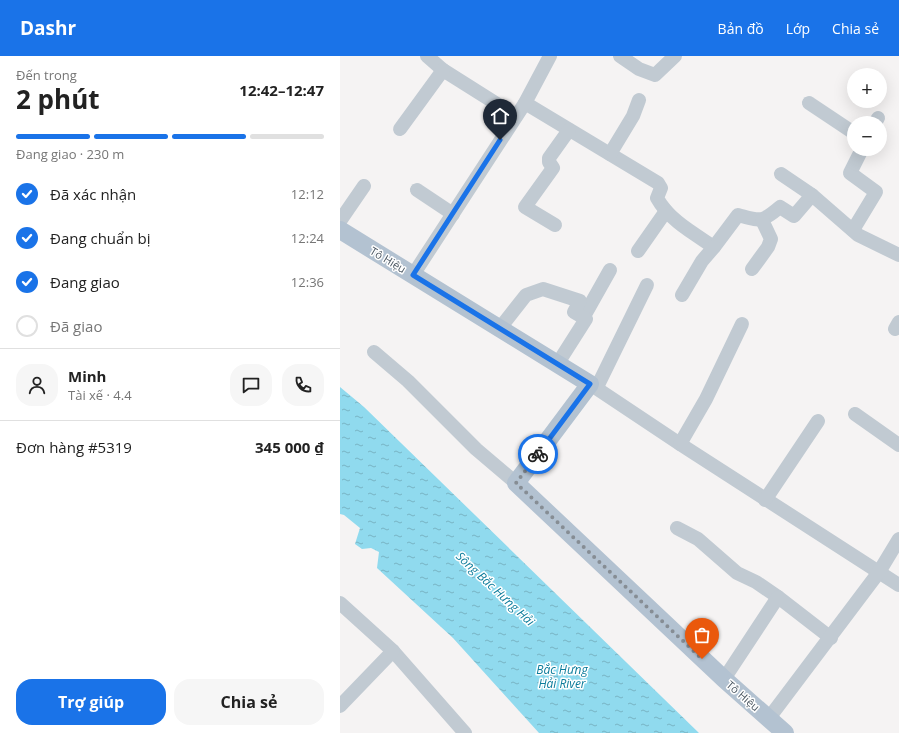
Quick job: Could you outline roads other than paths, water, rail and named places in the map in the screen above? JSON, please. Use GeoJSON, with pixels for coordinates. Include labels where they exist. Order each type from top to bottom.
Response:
{"type":"FeatureCollection","features":[{"type":"Feature","properties":{"kind":"main road","name":"Tô Hiệu"},"geometry":{"type":"LineString","coordinates":[[340,230],[558,363],[593,386]]}},
{"type":"Feature","properties":{"kind":"main road"},"geometry":{"type":"LineString","coordinates":[[516,483],[593,386]]}},
{"type":"Feature","properties":{"kind":"main road","name":"Tô Hiệu"},"geometry":{"type":"LineString","coordinates":[[516,483],[724,679],[785,733]]}},
{"type":"Feature","properties":{"kind":"street"},"geometry":{"type":"LineString","coordinates":[[427,56],[443,70],[516,116]]}},
{"type":"Feature","properties":{"kind":"street"},"geometry":{"type":"LineString","coordinates":[[413,275],[525,103],[550,56]]}},
{"type":"Feature","properties":{"kind":"street"},"geometry":{"type":"LineString","coordinates":[[620,56],[640,69],[655,76],[675,56]]}},
{"type":"Feature","properties":{"kind":"street"},"geometry":{"type":"LineString","coordinates":[[400,129],[443,70]]}},
{"type":"Feature","properties":{"kind":"street"},"geometry":{"type":"LineString","coordinates":[[610,154],[633,116],[639,100]]}},
{"type":"Feature","properties":{"kind":"street"},"geometry":{"type":"LineString","coordinates":[[525,103],[658,182],[661,188],[657,198],[666,211],[679,224],[714,247]]}},
{"type":"Feature","properties":{"kind":"street"},"geometry":{"type":"LineString","coordinates":[[809,103],[847,128]]}},
{"type":"Feature","properties":{"kind":"street"},"geometry":{"type":"LineString","coordinates":[[555,225],[525,207],[553,168],[549,162],[550,158],[569,130]]}},
{"type":"Feature","properties":{"kind":"street"},"geometry":{"type":"LineString","coordinates":[[853,230],[876,192],[852,176],[850,173],[858,156]]}},
{"type":"Feature","properties":{"kind":"street"},"geometry":{"type":"LineString","coordinates":[[781,174],[812,195],[858,235],[899,255]]}},
{"type":"Feature","properties":{"kind":"street"},"geometry":{"type":"LineString","coordinates":[[340,221],[364,186]]}},
{"type":"Feature","properties":{"kind":"street"},"geometry":{"type":"LineString","coordinates":[[417,190],[453,214]]}},
{"type":"Feature","properties":{"kind":"street"},"geometry":{"type":"LineString","coordinates":[[682,295],[702,261],[738,215],[762,220],[780,207],[794,216],[812,195]]}},
{"type":"Feature","properties":{"kind":"street"},"geometry":{"type":"LineString","coordinates":[[638,251],[666,211]]}},
{"type":"Feature","properties":{"kind":"street"},"geometry":{"type":"LineString","coordinates":[[752,269],[768,246],[771,239],[762,220]]}},
{"type":"Feature","properties":{"kind":"street"},"geometry":{"type":"LineString","coordinates":[[583,318],[610,270]]}},
{"type":"Feature","properties":{"kind":"street"},"geometry":{"type":"LineString","coordinates":[[647,285],[593,386],[765,500],[899,585]]}},
{"type":"Feature","properties":{"kind":"street"},"geometry":{"type":"LineString","coordinates":[[500,328],[526,295],[543,288],[580,301],[574,312],[586,319],[558,363]]}},
{"type":"Feature","properties":{"kind":"street"},"geometry":{"type":"LineString","coordinates":[[680,444],[706,399],[742,324]]}},
{"type":"Feature","properties":{"kind":"street"},"geometry":{"type":"LineString","coordinates":[[374,352],[408,381],[476,450],[516,483]]}},
{"type":"Feature","properties":{"kind":"street"},"geometry":{"type":"LineString","coordinates":[[855,414],[899,445]]}},
{"type":"Feature","properties":{"kind":"street"},"geometry":{"type":"LineString","coordinates":[[765,500],[818,421]]}},
{"type":"Feature","properties":{"kind":"street"},"geometry":{"type":"LineString","coordinates":[[677,528],[698,539],[737,573],[756,582],[778,597],[831,638]]}},
{"type":"Feature","properties":{"kind":"street"},"geometry":{"type":"LineString","coordinates":[[769,718],[831,638],[879,572],[899,539]]}},
{"type":"Feature","properties":{"kind":"street"},"geometry":{"type":"LineString","coordinates":[[724,679],[778,597]]}},
{"type":"Feature","properties":{"kind":"street"},"geometry":{"type":"LineString","coordinates":[[340,602],[393,651],[465,733]]}},
{"type":"Feature","properties":{"kind":"street"},"geometry":{"type":"LineString","coordinates":[[340,706],[393,651]]}},
{"type":"Feature","properties":{"kind":"water","name":"Bắc Hưng Hải River"},"geometry":{"type":"Polygon","coordinates":[[[340,387],[364,407],[699,733],[539,733],[453,638],[377,568],[379,552],[371,548],[362,549],[355,544],[360,528],[344,515],[340,514],[340,387]]]}},
{"type":"Feature","properties":{"kind":"water label","name":"Sông Bắc Hưng Hải"},"geometry":{"type":"Point","coordinates":[495,589]}}]}
